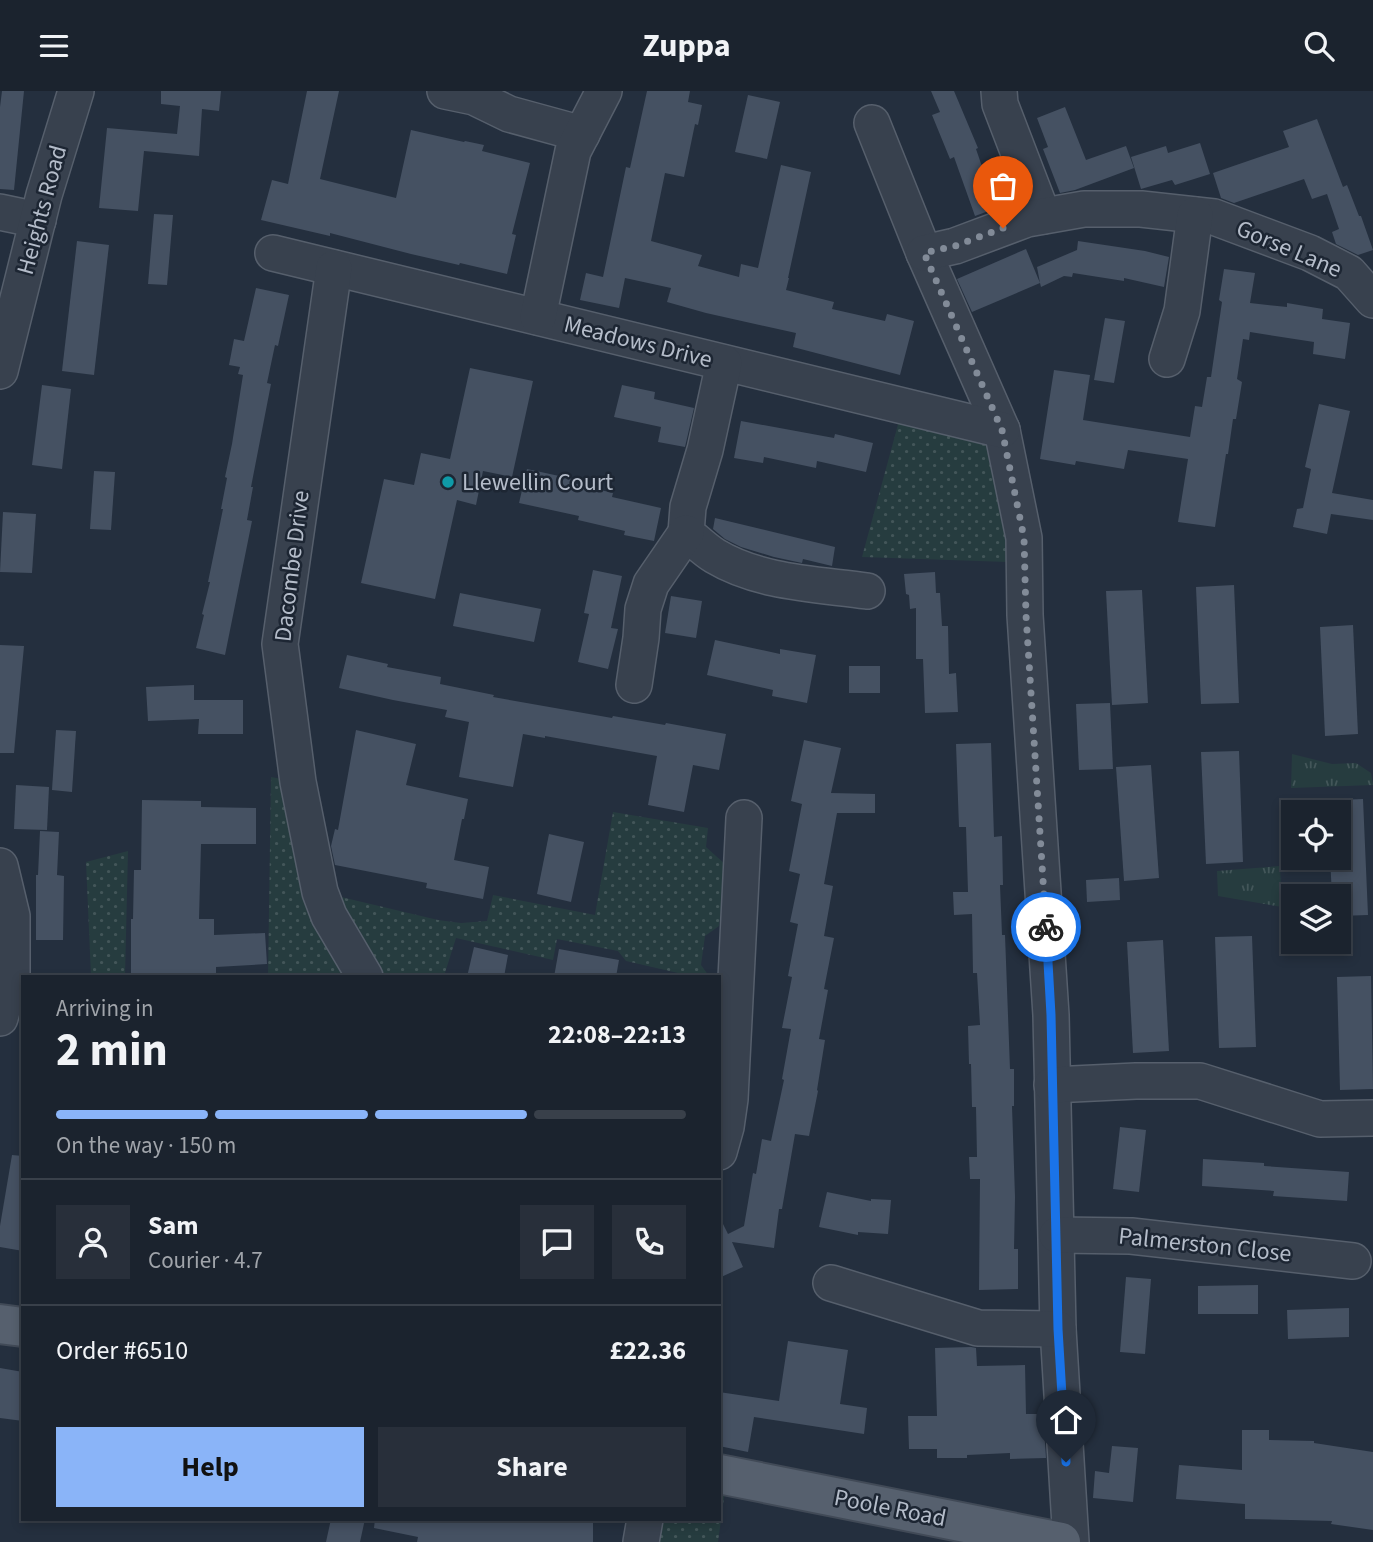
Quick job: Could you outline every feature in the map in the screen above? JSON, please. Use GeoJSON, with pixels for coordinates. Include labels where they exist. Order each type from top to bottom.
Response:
{"type":"FeatureCollection","features":[{"type":"Feature","properties":{"kind":"main road"},"geometry":{"type":"LineString","coordinates":[[0,1324],[21,1327]]}},
{"type":"Feature","properties":{"kind":"main road","name":"Poole Road"},"geometry":{"type":"LineString","coordinates":[[721,1474],[1061,1542]]}},
{"type":"Feature","properties":{"kind":"street","name":"Heights Road"},"geometry":{"type":"LineString","coordinates":[[0,371],[38,220],[76,91]]}},
{"type":"Feature","properties":{"kind":"street"},"geometry":{"type":"LineString","coordinates":[[445,91],[474,97],[577,143]]}},
{"type":"Feature","properties":{"kind":"street"},"geometry":{"type":"LineString","coordinates":[[538,317],[577,143],[604,91]]}},
{"type":"Feature","properties":{"kind":"street"},"geometry":{"type":"LineString","coordinates":[[999,91],[1000,104],[1043,216]]}},
{"type":"Feature","properties":{"kind":"street"},"geometry":{"type":"LineString","coordinates":[[872,123],[924,253],[1002,430],[1024,538],[1026,615],[1051,1015],[1058,1329],[1071,1542]]}},
{"type":"Feature","properties":{"kind":"street","name":"Gorse Lane"},"geometry":{"type":"LineString","coordinates":[[924,253],[955,246],[1027,219],[1084,209],[1140,209],[1214,217],[1310,253],[1349,273],[1373,300]]}},
{"type":"Feature","properties":{"kind":"street"},"geometry":{"type":"LineString","coordinates":[[0,212],[38,220]]}},
{"type":"Feature","properties":{"kind":"street"},"geometry":{"type":"LineString","coordinates":[[1167,359],[1182,311],[1195,215]]}},
{"type":"Feature","properties":{"kind":"street","name":"Meadows Drive"},"geometry":{"type":"LineString","coordinates":[[273,253],[1002,430]]}},
{"type":"Feature","properties":{"kind":"street","name":"Dacombe Drive"},"geometry":{"type":"LineString","coordinates":[[334,268],[280,644],[298,782],[320,892],[355,973]]}},
{"type":"Feature","properties":{"kind":"street"},"geometry":{"type":"LineString","coordinates":[[634,685],[643,608],[651,584],[685,533],[688,507],[705,450],[724,363]]}},
{"type":"Feature","properties":{"kind":"street"},"geometry":{"type":"LineString","coordinates":[[685,533],[714,556],[747,571],[867,591]]}},
{"type":"Feature","properties":{"kind":"street"},"geometry":{"type":"LineString","coordinates":[[721,1145],[730,1099],[744,818]]}},
{"type":"Feature","properties":{"kind":"street"},"geometry":{"type":"LineString","coordinates":[[0,866],[12,916],[12,974],[0,1018]]}},
{"type":"Feature","properties":{"kind":"street"},"geometry":{"type":"LineString","coordinates":[[1052,1085],[1200,1081],[1320,1119],[1373,1118]]}},
{"type":"Feature","properties":{"kind":"street","name":"Palmerston Close"},"geometry":{"type":"LineString","coordinates":[[1057,1235],[1131,1236],[1353,1261]]}},
{"type":"Feature","properties":{"kind":"street"},"geometry":{"type":"LineString","coordinates":[[831,1283],[978,1328],[1058,1329]]}},
{"type":"Feature","properties":{"kind":"street"},"geometry":{"type":"LineString","coordinates":[[641,1542],[645,1521]]}},
{"type":"Feature","properties":{"kind":"green space"},"geometry":{"type":"Polygon","coordinates":[[[903,406],[1002,430],[1008,562],[862,557],[903,406]]]}},
{"type":"Feature","properties":{"kind":"green space"},"geometry":{"type":"Polygon","coordinates":[[[1292,754],[1332,764],[1356,763],[1371,773],[1373,785],[1291,788],[1292,754]]]}},
{"type":"Feature","properties":{"kind":"green space"},"geometry":{"type":"Polygon","coordinates":[[[271,777],[298,782],[320,892],[438,920],[461,923],[487,921],[493,895],[595,915],[613,812],[708,828],[706,847],[726,865],[719,926],[705,936],[701,965],[708,975],[687,975],[626,961],[618,951],[557,939],[553,960],[456,938],[444,975],[268,975],[271,777]]]}},
{"type":"Feature","properties":{"kind":"green space"},"geometry":{"type":"Polygon","coordinates":[[[128,851],[125,975],[91,975],[86,862],[128,851]]]}},
{"type":"Feature","properties":{"kind":"green space"},"geometry":{"type":"Polygon","coordinates":[[[1280,866],[1281,907],[1218,896],[1217,871],[1280,866]]]}},
{"type":"Feature","properties":{"kind":"green space"},"geometry":{"type":"Polygon","coordinates":[[[721,1474],[727,1476],[721,1520],[721,1474]]]}},
{"type":"Feature","properties":{"kind":"green space"},"geometry":{"type":"Polygon","coordinates":[[[645,1521],[721,1521],[718,1542],[641,1542],[645,1521]]]}},
{"type":"Feature","properties":{"kind":"building"},"geometry":{"type":"Polygon","coordinates":[[[2,91],[24,91],[14,190],[0,189],[2,91]]]}},
{"type":"Feature","properties":{"kind":"building"},"geometry":{"type":"Polygon","coordinates":[[[161,91],[221,91],[219,111],[202,109],[199,156],[144,151],[138,211],[99,208],[107,128],[177,134],[180,106],[161,104],[161,91]]]}},
{"type":"Feature","properties":{"kind":"building"},"geometry":{"type":"Polygon","coordinates":[[[307,91],[339,91],[320,179],[396,198],[411,130],[484,145],[482,151],[530,163],[512,234],[516,235],[507,274],[261,220],[272,180],[288,184],[307,91]]]}},
{"type":"Feature","properties":{"kind":"building"},"geometry":{"type":"Polygon","coordinates":[[[647,91],[690,91],[688,102],[702,105],[698,125],[695,124],[684,177],[665,173],[651,241],[702,255],[698,266],[739,277],[741,264],[758,268],[781,165],[811,172],[786,290],[834,302],[832,309],[885,321],[887,314],[914,321],[900,375],[793,347],[796,333],[667,302],[671,288],[625,278],[619,308],[580,300],[586,273],[603,277],[626,167],[630,168],[647,91]]]}},
{"type":"Feature","properties":{"kind":"building"},"geometry":{"type":"Polygon","coordinates":[[[931,91],[954,91],[978,148],[976,149],[989,187],[995,185],[1002,206],[975,216],[954,157],[950,159],[932,115],[940,112],[931,91]]]}},
{"type":"Feature","properties":{"kind":"building"},"geometry":{"type":"Polygon","coordinates":[[[748,95],[780,102],[767,159],[735,152],[748,95]]]}},
{"type":"Feature","properties":{"kind":"building"},"geometry":{"type":"Polygon","coordinates":[[[1065,107],[1086,160],[1126,146],[1134,168],[1060,193],[1043,149],[1048,147],[1037,118],[1065,107]]]}},
{"type":"Feature","properties":{"kind":"building"},"geometry":{"type":"Polygon","coordinates":[[[1317,119],[1343,187],[1347,185],[1373,250],[1358,255],[1336,244],[1332,232],[1339,229],[1327,194],[1312,199],[1304,179],[1234,203],[1221,198],[1213,173],[1289,147],[1283,131],[1317,119]]]}},
{"type":"Feature","properties":{"kind":"building"},"geometry":{"type":"Polygon","coordinates":[[[1200,143],[1210,174],[1175,185],[1172,180],[1141,189],[1131,157],[1166,146],[1168,153],[1200,143]]]}},
{"type":"Feature","properties":{"kind":"building"},"geometry":{"type":"Polygon","coordinates":[[[154,214],[173,215],[167,285],[148,284],[154,214]]]}},
{"type":"Feature","properties":{"kind":"building"},"geometry":{"type":"Polygon","coordinates":[[[77,241],[109,245],[94,375],[62,371],[77,241]]]}},
{"type":"Feature","properties":{"kind":"building"},"geometry":{"type":"Polygon","coordinates":[[[1078,241],[1169,257],[1164,287],[1124,278],[1124,281],[1073,273],[1072,277],[1064,276],[1041,287],[1037,267],[1077,250],[1078,241]]]}},
{"type":"Feature","properties":{"kind":"building"},"geometry":{"type":"Polygon","coordinates":[[[1026,249],[1040,283],[972,312],[957,279],[1026,249]]]}},
{"type":"Feature","properties":{"kind":"building"},"geometry":{"type":"Polygon","coordinates":[[[1224,269],[1255,273],[1250,303],[1287,307],[1287,303],[1323,309],[1322,319],[1350,323],[1345,359],[1313,354],[1314,342],[1250,332],[1249,340],[1243,339],[1237,379],[1242,382],[1236,419],[1233,419],[1226,454],[1215,527],[1178,522],[1188,459],[1128,450],[1124,469],[1076,461],[1075,465],[1040,459],[1054,370],[1090,375],[1083,420],[1190,437],[1195,406],[1202,407],[1207,377],[1211,377],[1224,269]]]}},
{"type":"Feature","properties":{"kind":"building"},"geometry":{"type":"Polygon","coordinates":[[[256,288],[289,295],[267,383],[271,384],[247,520],[252,521],[225,655],[196,648],[223,509],[225,477],[243,375],[238,374],[240,367],[229,365],[234,339],[244,341],[256,288]]]}},
{"type":"Feature","properties":{"kind":"building"},"geometry":{"type":"Polygon","coordinates":[[[1105,318],[1125,321],[1114,383],[1094,380],[1105,318]]]}},
{"type":"Feature","properties":{"kind":"building","name":"Llewellin Court"},"geometry":{"type":"Polygon","coordinates":[[[470,368],[533,381],[512,477],[483,471],[476,505],[457,500],[435,599],[361,583],[384,479],[414,485],[421,453],[450,459],[470,368]]]}},
{"type":"Feature","properties":{"kind":"building"},"geometry":{"type":"Polygon","coordinates":[[[42,385],[71,389],[62,469],[32,465],[42,385]]]}},
{"type":"Feature","properties":{"kind":"building"},"geometry":{"type":"Polygon","coordinates":[[[622,385],[655,392],[654,399],[694,408],[685,447],[658,442],[661,427],[614,417],[622,385]]]}},
{"type":"Feature","properties":{"kind":"building"},"geometry":{"type":"Polygon","coordinates":[[[1319,404],[1350,411],[1332,493],[1373,500],[1373,520],[1331,514],[1327,534],[1293,527],[1297,509],[1303,508],[1311,469],[1305,467],[1319,404]]]}},
{"type":"Feature","properties":{"kind":"building"},"geometry":{"type":"Polygon","coordinates":[[[741,421],[834,438],[835,434],[873,443],[866,472],[817,461],[816,468],[764,457],[763,463],[734,458],[741,421]]]}},
{"type":"Feature","properties":{"kind":"building"},"geometry":{"type":"Polygon","coordinates":[[[527,469],[573,479],[572,483],[613,493],[612,497],[661,508],[654,541],[624,535],[625,531],[578,520],[579,516],[519,503],[527,469]]]}},
{"type":"Feature","properties":{"kind":"building"},"geometry":{"type":"Polygon","coordinates":[[[94,471],[115,472],[111,530],[90,529],[94,471]]]}},
{"type":"Feature","properties":{"kind":"building"},"geometry":{"type":"Polygon","coordinates":[[[3,512],[36,514],[32,573],[0,572],[3,512]]]}},
{"type":"Feature","properties":{"kind":"building"},"geometry":{"type":"Polygon","coordinates":[[[715,518],[835,547],[832,566],[803,559],[802,563],[741,547],[713,529],[715,518]]]}},
{"type":"Feature","properties":{"kind":"building"},"geometry":{"type":"Polygon","coordinates":[[[593,570],[622,576],[611,628],[618,629],[608,669],[578,662],[589,614],[584,613],[593,570]]]}},
{"type":"Feature","properties":{"kind":"building"},"geometry":{"type":"Polygon","coordinates":[[[935,572],[936,593],[940,593],[942,626],[948,626],[949,674],[956,673],[958,712],[925,713],[923,659],[916,659],[916,608],[910,609],[904,574],[935,572]]]}},
{"type":"Feature","properties":{"kind":"building"},"geometry":{"type":"Polygon","coordinates":[[[1234,585],[1239,703],[1201,704],[1196,587],[1234,585]]]}},
{"type":"Feature","properties":{"kind":"building"},"geometry":{"type":"Polygon","coordinates":[[[1142,590],[1148,703],[1112,705],[1106,591],[1142,590]]]}},
{"type":"Feature","properties":{"kind":"building"},"geometry":{"type":"Polygon","coordinates":[[[460,593],[541,609],[534,642],[453,626],[460,593]]]}},
{"type":"Feature","properties":{"kind":"building"},"geometry":{"type":"Polygon","coordinates":[[[671,596],[702,601],[696,638],[665,633],[671,596]]]}},
{"type":"Feature","properties":{"kind":"building"},"geometry":{"type":"Polygon","coordinates":[[[1353,625],[1358,734],[1325,736],[1320,627],[1353,625]]]}},
{"type":"Feature","properties":{"kind":"building"},"geometry":{"type":"Polygon","coordinates":[[[715,640],[780,654],[780,649],[816,655],[807,703],[772,696],[773,690],[707,675],[715,640]]]}},
{"type":"Feature","properties":{"kind":"building"},"geometry":{"type":"Polygon","coordinates":[[[0,645],[24,646],[14,753],[0,753],[0,645]]]}},
{"type":"Feature","properties":{"kind":"building"},"geometry":{"type":"Polygon","coordinates":[[[347,655],[388,664],[387,667],[441,677],[440,684],[494,695],[493,697],[726,734],[719,770],[693,765],[684,812],[648,805],[657,756],[523,734],[513,787],[459,777],[469,722],[445,717],[447,710],[339,688],[347,655]]]}},
{"type":"Feature","properties":{"kind":"building"},"geometry":{"type":"Polygon","coordinates":[[[849,666],[880,666],[880,693],[849,693],[849,666]]]}},
{"type":"Feature","properties":{"kind":"building"},"geometry":{"type":"Polygon","coordinates":[[[194,685],[194,700],[243,700],[243,734],[198,734],[199,719],[148,721],[146,687],[194,685]]]}},
{"type":"Feature","properties":{"kind":"building"},"geometry":{"type":"Polygon","coordinates":[[[1110,703],[1113,769],[1079,770],[1076,704],[1110,703]]]}},
{"type":"Feature","properties":{"kind":"building"},"geometry":{"type":"Polygon","coordinates":[[[56,730],[76,731],[72,792],[52,790],[56,730]]]}},
{"type":"Feature","properties":{"kind":"building"},"geometry":{"type":"Polygon","coordinates":[[[356,730],[416,744],[406,785],[468,799],[454,860],[489,867],[483,899],[426,888],[427,883],[335,865],[331,846],[335,829],[338,830],[356,730]]]}},
{"type":"Feature","properties":{"kind":"building"},"geometry":{"type":"Polygon","coordinates":[[[804,740],[841,748],[831,793],[875,794],[875,813],[837,813],[824,884],[833,886],[824,936],[834,938],[824,989],[828,990],[819,1039],[825,1040],[818,1091],[809,1136],[795,1134],[782,1209],[779,1209],[774,1248],[732,1242],[743,1267],[721,1277],[721,1220],[728,1234],[744,1226],[762,1139],[771,1141],[784,1080],[782,1079],[791,1029],[782,1028],[792,977],[788,976],[798,924],[790,922],[800,874],[789,871],[802,804],[791,801],[804,740]]]}},
{"type":"Feature","properties":{"kind":"building"},"geometry":{"type":"Polygon","coordinates":[[[991,743],[994,837],[1002,836],[1002,935],[1005,935],[1010,1069],[1014,1069],[1014,1249],[1018,1249],[1018,1289],[979,1290],[980,1179],[970,1179],[969,1157],[977,1157],[976,1107],[972,1107],[968,1026],[980,1025],[977,973],[973,973],[972,914],[954,915],[953,892],[968,892],[966,827],[959,827],[956,744],[991,743]]]}},
{"type":"Feature","properties":{"kind":"building"},"geometry":{"type":"Polygon","coordinates":[[[1239,751],[1243,862],[1206,864],[1201,752],[1239,751]]]}},
{"type":"Feature","properties":{"kind":"building"},"geometry":{"type":"Polygon","coordinates":[[[1151,765],[1159,878],[1124,881],[1116,767],[1151,765]]]}},
{"type":"Feature","properties":{"kind":"building"},"geometry":{"type":"Polygon","coordinates":[[[16,785],[49,787],[47,830],[14,829],[16,785]]]}},
{"type":"Feature","properties":{"kind":"building"},"geometry":{"type":"Polygon","coordinates":[[[1363,799],[1368,915],[1351,916],[1351,884],[1331,884],[1331,870],[1351,870],[1351,800],[1339,800],[1363,799]]]}},
{"type":"Feature","properties":{"kind":"building"},"geometry":{"type":"Polygon","coordinates":[[[142,800],[201,801],[201,807],[256,808],[256,844],[201,844],[199,919],[214,919],[214,935],[265,933],[267,964],[216,967],[216,975],[131,975],[134,870],[141,870],[142,800]]]}},
{"type":"Feature","properties":{"kind":"building"},"geometry":{"type":"Polygon","coordinates":[[[40,831],[59,832],[57,875],[64,876],[63,940],[36,940],[36,875],[40,831]]]}},
{"type":"Feature","properties":{"kind":"building"},"geometry":{"type":"Polygon","coordinates":[[[549,834],[584,842],[571,902],[537,894],[549,834]]]}},
{"type":"Feature","properties":{"kind":"building"},"geometry":{"type":"Polygon","coordinates":[[[1119,878],[1120,900],[1087,902],[1086,880],[1119,878]]]}},
{"type":"Feature","properties":{"kind":"building"},"geometry":{"type":"Polygon","coordinates":[[[1252,936],[1256,1047],[1219,1048],[1215,937],[1252,936]]]}},
{"type":"Feature","properties":{"kind":"building"},"geometry":{"type":"Polygon","coordinates":[[[1163,940],[1169,1051],[1133,1053],[1127,942],[1163,940]]]}},
{"type":"Feature","properties":{"kind":"building"},"geometry":{"type":"Polygon","coordinates":[[[474,947],[508,955],[504,975],[467,975],[474,947]]]}},
{"type":"Feature","properties":{"kind":"building"},"geometry":{"type":"Polygon","coordinates":[[[559,949],[619,960],[616,975],[554,975],[559,949]]]}},
{"type":"Feature","properties":{"kind":"building"},"geometry":{"type":"Polygon","coordinates":[[[1371,976],[1373,1089],[1340,1090],[1337,977],[1371,976]]]}},
{"type":"Feature","properties":{"kind":"building"},"geometry":{"type":"Polygon","coordinates":[[[1120,1127],[1146,1130],[1139,1192],[1113,1189],[1120,1127]]]}},
{"type":"Feature","properties":{"kind":"building"},"geometry":{"type":"Polygon","coordinates":[[[12,1155],[21,1156],[21,1251],[0,1247],[0,1226],[12,1155]]]}},
{"type":"Feature","properties":{"kind":"building"},"geometry":{"type":"Polygon","coordinates":[[[1203,1159],[1349,1172],[1347,1201],[1273,1196],[1274,1191],[1202,1186],[1203,1159]]]}},
{"type":"Feature","properties":{"kind":"building"},"geometry":{"type":"Polygon","coordinates":[[[827,1192],[871,1201],[891,1200],[888,1234],[858,1232],[858,1235],[819,1227],[827,1192]]]}},
{"type":"Feature","properties":{"kind":"building"},"geometry":{"type":"Polygon","coordinates":[[[1126,1277],[1151,1279],[1145,1354],[1120,1352],[1126,1277]]]}},
{"type":"Feature","properties":{"kind":"building"},"geometry":{"type":"Polygon","coordinates":[[[1258,1285],[1258,1314],[1198,1314],[1198,1286],[1258,1285]]]}},
{"type":"Feature","properties":{"kind":"building"},"geometry":{"type":"Polygon","coordinates":[[[1349,1308],[1349,1337],[1288,1339],[1287,1310],[1349,1308]]]}},
{"type":"Feature","properties":{"kind":"building"},"geometry":{"type":"Polygon","coordinates":[[[788,1341],[848,1350],[840,1404],[867,1408],[864,1434],[754,1417],[748,1452],[721,1446],[721,1392],[779,1401],[788,1341]]]}},
{"type":"Feature","properties":{"kind":"building"},"geometry":{"type":"Polygon","coordinates":[[[935,1348],[976,1348],[977,1366],[1025,1365],[1026,1414],[1043,1414],[1046,1458],[1010,1459],[1010,1453],[937,1458],[937,1449],[909,1449],[908,1416],[937,1416],[935,1348]]]}},
{"type":"Feature","properties":{"kind":"building"},"geometry":{"type":"Polygon","coordinates":[[[0,1368],[21,1372],[21,1421],[0,1418],[0,1368]]]}},
{"type":"Feature","properties":{"kind":"building"},"geometry":{"type":"Polygon","coordinates":[[[1242,1430],[1269,1430],[1269,1440],[1314,1441],[1373,1452],[1373,1530],[1331,1524],[1332,1521],[1245,1519],[1245,1504],[1176,1499],[1179,1465],[1242,1470],[1242,1430]]]}},
{"type":"Feature","properties":{"kind":"building"},"geometry":{"type":"Polygon","coordinates":[[[1112,1446],[1138,1448],[1133,1502],[1093,1498],[1095,1471],[1109,1473],[1112,1446]]]}},
{"type":"Feature","properties":{"kind":"building"},"geometry":{"type":"Polygon","coordinates":[[[331,1521],[365,1521],[360,1542],[326,1542],[331,1521]]]}},
{"type":"Feature","properties":{"kind":"building"},"geometry":{"type":"Polygon","coordinates":[[[375,1521],[593,1521],[593,1542],[417,1542],[418,1537],[374,1528],[375,1521]]]}},
{"type":"Feature","properties":{"kind":"way so far"},"geometry":{"type":"LineString","coordinates":[[1003,228],[955,246],[924,253],[1002,430],[1024,538],[1026,615],[1046,927]]}},
{"type":"Feature","properties":{"kind":"place","name":"Llewellin Court"},"geometry":{"type":"Point","coordinates":[448,482]}},
{"type":"Feature","properties":{"kind":"route"},"geometry":{"type":"LineString","coordinates":[[1046,927],[1051,1015],[1058,1329],[1066,1462]]}}]}
